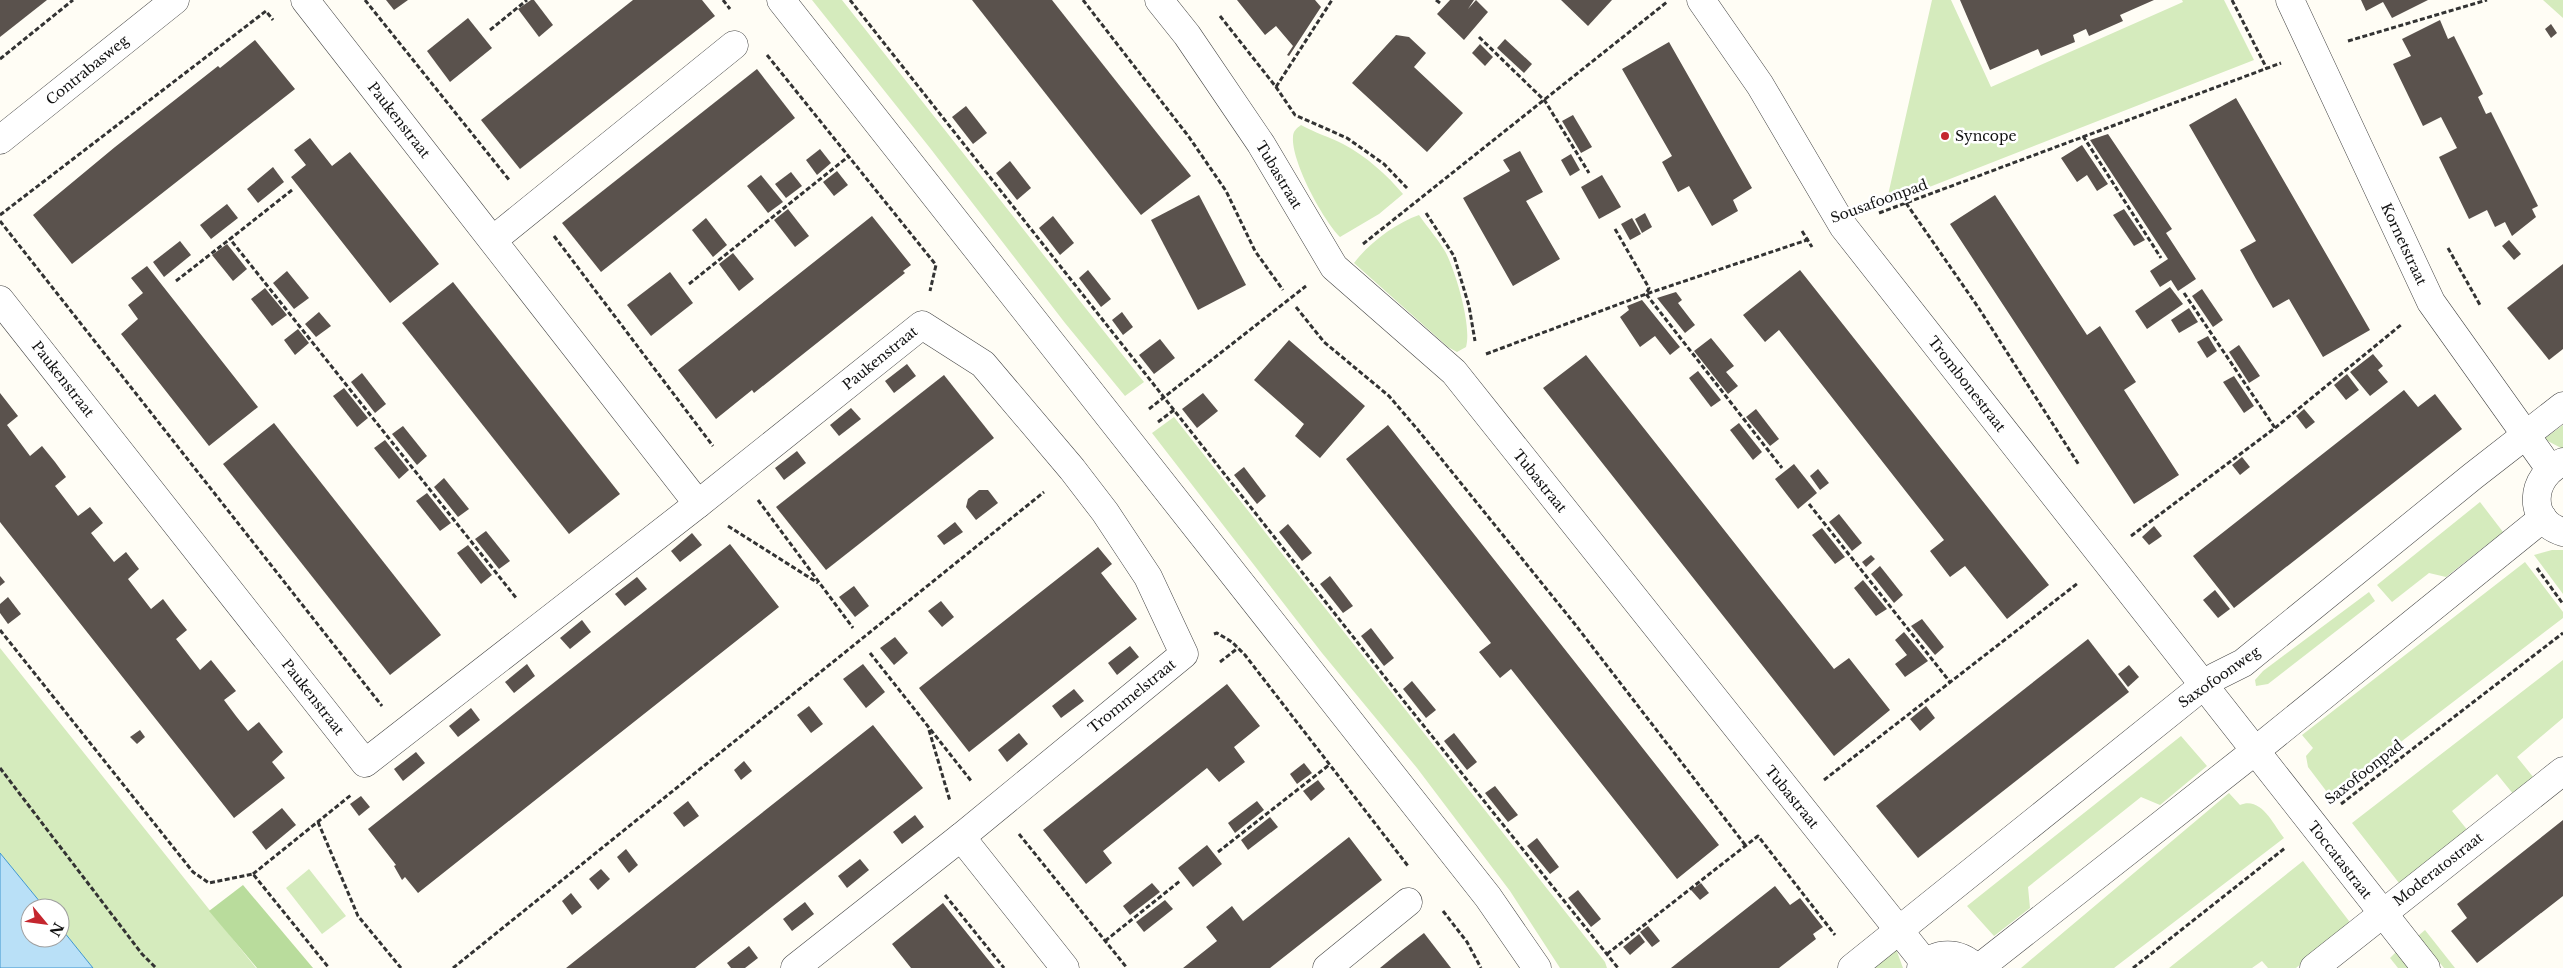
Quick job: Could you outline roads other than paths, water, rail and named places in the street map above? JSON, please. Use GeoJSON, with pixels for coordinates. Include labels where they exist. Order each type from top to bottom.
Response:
{"type":"FeatureCollection","features":[{"type":"Feature","properties":{"kind":"street","name":"Contrabasweg"},"geometry":{"type":"LineString","coordinates":[[0,140],[175,0]]}},
{"type":"Feature","properties":{"kind":"street","name":"Paukenstraat"},"geometry":{"type":"LineString","coordinates":[[305,0],[698,504]]}},
{"type":"Feature","properties":{"kind":"street"},"geometry":{"type":"LineString","coordinates":[[781,0],[1488,897],[1537,968]]}},
{"type":"Feature","properties":{"kind":"street","name":"Tubastraat"},"geometry":{"type":"LineString","coordinates":[[1159,0],[1187,36],[1261,144],[1334,267],[1454,372],[1897,929],[1923,966]]}},
{"type":"Feature","properties":{"kind":"street","name":"Trombonestraat"},"geometry":{"type":"LineString","coordinates":[[1701,0],[1760,85],[1843,226],[2256,751]]}},
{"type":"Feature","properties":{"kind":"street","name":"Kornetstraat"},"geometry":{"type":"LineString","coordinates":[[2290,0],[2431,302],[2526,435],[2556,466]]}},
{"type":"Feature","properties":{"kind":"street"},"geometry":{"type":"LineString","coordinates":[[493,240],[734,45]]}},
{"type":"Feature","properties":{"kind":"street","name":"Paukenstraat"},"geometry":{"type":"LineString","coordinates":[[0,300],[365,763],[698,504],[922,325],[983,364],[1072,470]]}},
{"type":"Feature","properties":{"kind":"street","name":"Saxofoonweg"},"geometry":{"type":"LineString","coordinates":[[1852,968],[1897,929],[2204,685],[2243,663],[2563,406]]}},
{"type":"Feature","properties":{"kind":"street"},"geometry":{"type":"LineString","coordinates":[[1979,968],[2256,751],[2553,525],[2539,510],[2537,492],[2544,476],[2556,466]]}},
{"type":"Feature","properties":{"kind":"street","name":"Trommelstraat"},"geometry":{"type":"LineString","coordinates":[[794,968],[960,837],[1184,654],[1148,577],[1105,512],[1072,470]]}},
{"type":"Feature","properties":{"kind":"street","name":"Toccatastraat"},"geometry":{"type":"LineString","coordinates":[[2256,751],[2426,968]]}},
{"type":"Feature","properties":{"kind":"street","name":"Moderatostraat"},"geometry":{"type":"LineString","coordinates":[[2314,968],[2563,771]]}},
{"type":"Feature","properties":{"kind":"street"},"geometry":{"type":"LineString","coordinates":[[960,837],[1065,968]]}},
{"type":"Feature","properties":{"kind":"street"},"geometry":{"type":"LineString","coordinates":[[1327,968],[1408,902]]}},
{"type":"Feature","properties":{"kind":"street"},"geometry":{"type":"LineString","coordinates":[[1923,966],[1939,956],[1948,955],[1964,959],[1976,968]]}},
{"type":"Feature","properties":{"kind":"water"},"geometry":{"type":"Polygon","coordinates":[[[0,853],[37,898],[20,898],[20,948],[70,948],[70,939],[93,968],[0,968],[0,853]]]}},
{"type":"Feature","properties":{"kind":"place","name":"Syncope"},"geometry":{"type":"Point","coordinates":[1945,136]}}]}
